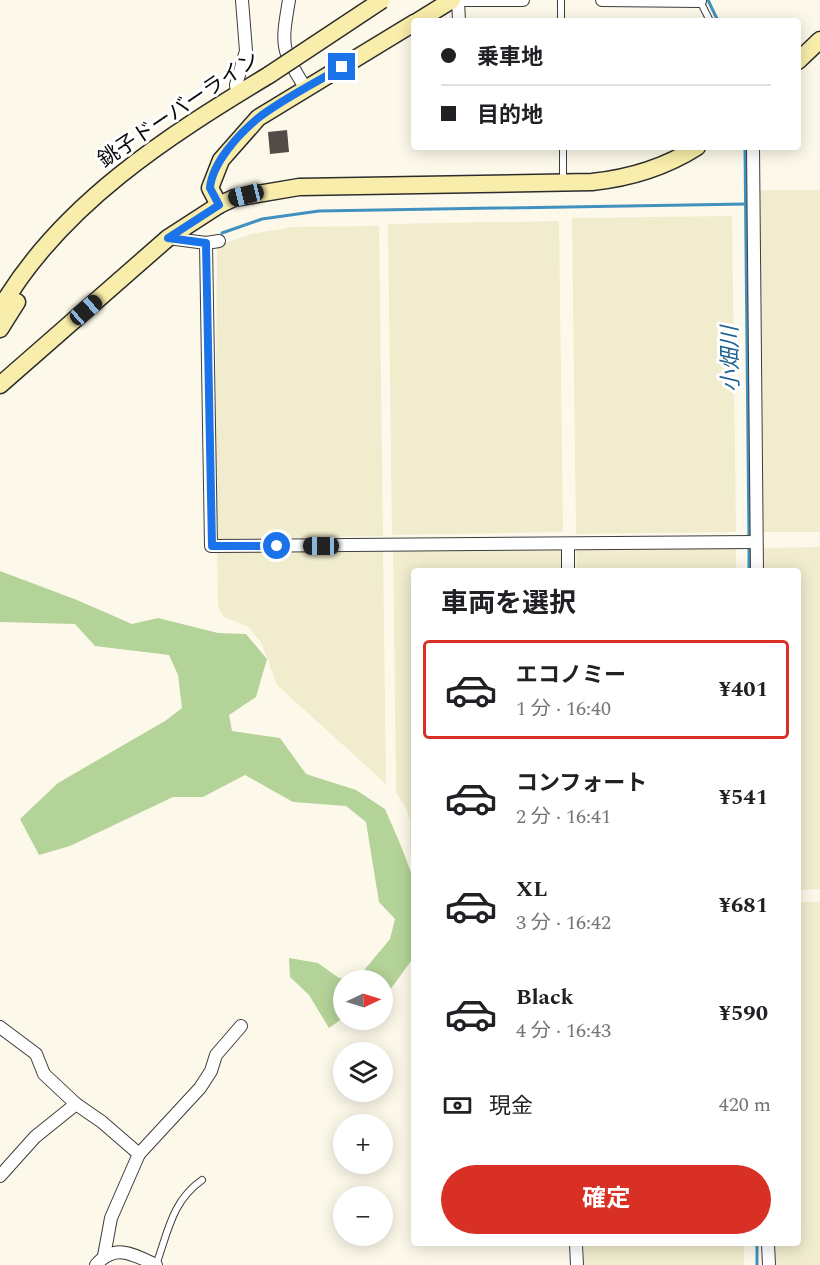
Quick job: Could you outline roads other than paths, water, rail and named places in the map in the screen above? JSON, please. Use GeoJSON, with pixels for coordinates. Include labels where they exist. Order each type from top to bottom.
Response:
{"type":"FeatureCollection","features":[{"type":"Feature","properties":{"kind":"street"},"geometry":{"type":"LineString","coordinates":[[237,94],[236,85],[246,51],[242,0]]}},
{"type":"Feature","properties":{"kind":"street"},"geometry":{"type":"LineString","coordinates":[[288,0],[283,40],[285,55],[306,89]]}},
{"type":"Feature","properties":{"kind":"street","name":"銚子ドーバーライン"},"geometry":{"type":"LineString","coordinates":[[0,309],[48,243],[126,169],[382,0]]}},
{"type":"Feature","properties":{"kind":"street"},"geometry":{"type":"LineString","coordinates":[[452,0],[458,18]]}},
{"type":"Feature","properties":{"kind":"street"},"geometry":{"type":"LineString","coordinates":[[423,18],[452,0],[523,0]]}},
{"type":"Feature","properties":{"kind":"street"},"geometry":{"type":"LineString","coordinates":[[602,0],[700,1]]}},
{"type":"Feature","properties":{"kind":"street"},"geometry":{"type":"LineString","coordinates":[[219,205],[210,188],[221,160],[258,118],[411,25]]}},
{"type":"Feature","properties":{"kind":"street"},"geometry":{"type":"LineString","coordinates":[[801,58],[820,40]]}},
{"type":"Feature","properties":{"kind":"street"},"geometry":{"type":"LineString","coordinates":[[0,329],[33,279],[62,243],[120,188],[164,154],[172,137]]}},
{"type":"Feature","properties":{"kind":"street"},"geometry":{"type":"LineString","coordinates":[[0,385],[8,369],[168,238],[219,205],[258,192],[299,187],[563,185],[634,176],[672,162],[692,150]]}},
{"type":"Feature","properties":{"kind":"street"},"geometry":{"type":"LineString","coordinates":[[753,150],[757,568]]}},
{"type":"Feature","properties":{"kind":"street"},"geometry":{"type":"LineString","coordinates":[[0,288],[32,247],[73,202],[112,171],[126,169]]}},
{"type":"Feature","properties":{"kind":"street"},"geometry":{"type":"LineString","coordinates":[[168,238],[206,243],[219,241]]}},
{"type":"Feature","properties":{"kind":"street"},"geometry":{"type":"LineString","coordinates":[[206,243],[212,546],[756,542]]}},
{"type":"Feature","properties":{"kind":"street"},"geometry":{"type":"LineString","coordinates":[[568,544],[568,568]]}},
{"type":"Feature","properties":{"kind":"street"},"geometry":{"type":"LineString","coordinates":[[100,1261],[111,1218],[140,1154],[200,1088],[211,1071],[216,1055],[241,1026]]}},
{"type":"Feature","properties":{"kind":"street"},"geometry":{"type":"LineString","coordinates":[[0,1027],[36,1054],[44,1074],[76,1104],[102,1122],[140,1154]]}},
{"type":"Feature","properties":{"kind":"street"},"geometry":{"type":"LineString","coordinates":[[0,1176],[35,1137],[76,1104]]}},
{"type":"Feature","properties":{"kind":"street"},"geometry":{"type":"LineString","coordinates":[[576,1246],[577,1265]]}},
{"type":"Feature","properties":{"kind":"street"},"geometry":{"type":"LineString","coordinates":[[768,1246],[769,1265]]}},
{"type":"Feature","properties":{"kind":"street"},"geometry":{"type":"LineString","coordinates":[[100,1261],[116,1251],[137,1256],[156,1265]]}},
{"type":"Feature","properties":{"kind":"lane"},"geometry":{"type":"LineString","coordinates":[[561,0],[561,18]]}},
{"type":"Feature","properties":{"kind":"lane"},"geometry":{"type":"LineString","coordinates":[[700,1],[708,18]]}},
{"type":"Feature","properties":{"kind":"lane"},"geometry":{"type":"LineString","coordinates":[[563,150],[563,185]]}},
{"type":"Feature","properties":{"kind":"lane"},"geometry":{"type":"LineString","coordinates":[[156,1265],[177,1204],[189,1189],[202,1180]]}},
{"type":"Feature","properties":{"kind":"waterway","name":"小畑川"},"geometry":{"type":"LineString","coordinates":[[708,0],[717,18]]}},
{"type":"Feature","properties":{"kind":"waterway","name":"小畑川"},"geometry":{"type":"LineString","coordinates":[[745,150],[749,540]]}},
{"type":"Feature","properties":{"kind":"waterway"},"geometry":{"type":"LineString","coordinates":[[222,233],[262,219],[319,211],[746,204]]}},
{"type":"Feature","properties":{"kind":"waterway","name":"小畑川"},"geometry":{"type":"LineString","coordinates":[[749,546],[749,568]]}},
{"type":"Feature","properties":{"kind":"waterway","name":"小畑川"},"geometry":{"type":"LineString","coordinates":[[757,1246],[757,1265]]}}]}
